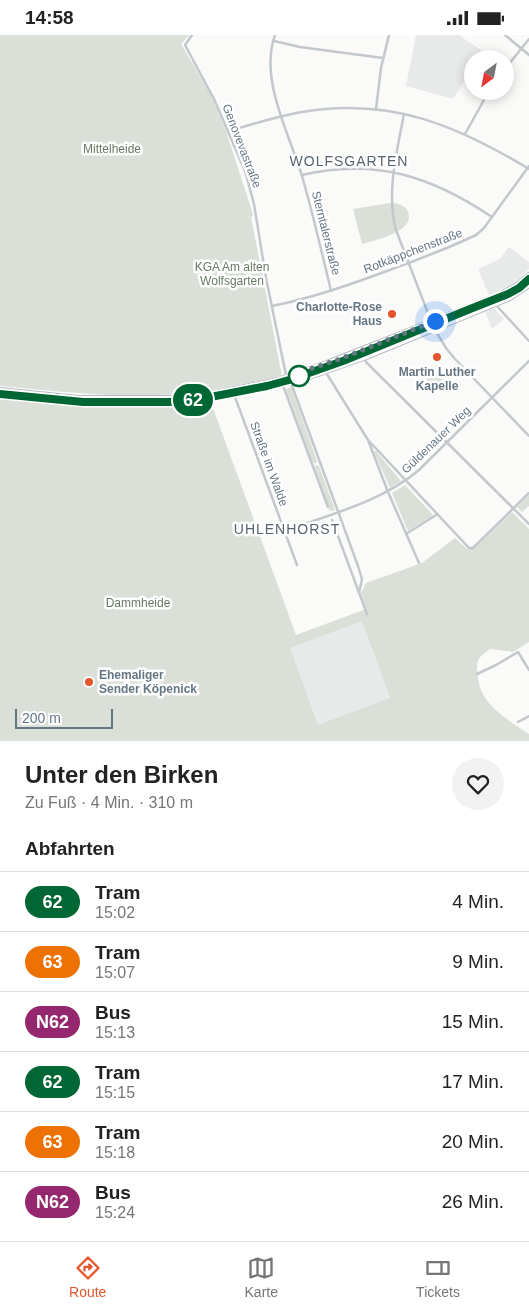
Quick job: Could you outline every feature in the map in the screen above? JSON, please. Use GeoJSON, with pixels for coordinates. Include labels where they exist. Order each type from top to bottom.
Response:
{"type":"FeatureCollection","features":[{"type":"Feature","properties":{"kind":"main road"},"geometry":{"type":"LineString","coordinates":[[0,390],[78,398],[176,398],[197,397],[280,380],[340,359],[516,287],[529,275]]}},
{"type":"Feature","properties":{"kind":"main road"},"geometry":{"type":"LineString","coordinates":[[280,380],[291,383],[365,357],[516,295],[529,285]]}},
{"type":"Feature","properties":{"kind":"main road"},"geometry":{"type":"LineString","coordinates":[[492,297],[495,304]]}},
{"type":"Feature","properties":{"kind":"main road"},"geometry":{"type":"LineString","coordinates":[[432,322],[434,328]]}},
{"type":"Feature","properties":{"kind":"street","name":"Genovevastraße"},"geometry":{"type":"LineString","coordinates":[[192,35],[184,45],[207,85],[229,131],[245,171],[254,204],[287,377]]}},
{"type":"Feature","properties":{"kind":"street","name":"Sterntalerstraße"},"geometry":{"type":"LineString","coordinates":[[275,35],[271,73],[273,89],[302,175],[331,291]]}},
{"type":"Feature","properties":{"kind":"street"},"geometry":{"type":"LineString","coordinates":[[376,109],[383,58],[389,35]]}},
{"type":"Feature","properties":{"kind":"street"},"geometry":{"type":"LineString","coordinates":[[505,35],[529,55]]}},
{"type":"Feature","properties":{"kind":"street"},"geometry":{"type":"LineString","coordinates":[[514,58],[529,39]]}},
{"type":"Feature","properties":{"kind":"street"},"geometry":{"type":"LineString","coordinates":[[273,41],[300,47],[383,58]]}},
{"type":"Feature","properties":{"kind":"street"},"geometry":{"type":"LineString","coordinates":[[465,133],[484,100]]}},
{"type":"Feature","properties":{"kind":"street"},"geometry":{"type":"LineString","coordinates":[[229,131],[282,116],[323,109],[376,109],[436,122],[465,133],[529,168]]}},
{"type":"Feature","properties":{"kind":"street"},"geometry":{"type":"LineString","coordinates":[[404,114],[394,172],[393,217],[432,322]]}},
{"type":"Feature","properties":{"kind":"street","name":"Rotkäppchenstraße"},"geometry":{"type":"LineString","coordinates":[[272,306],[331,291],[409,263],[476,235],[529,168]]}},
{"type":"Feature","properties":{"kind":"street"},"geometry":{"type":"LineString","coordinates":[[302,175],[325,170],[347,169],[372,169],[394,172],[444,188],[492,217]]}},
{"type":"Feature","properties":{"kind":"street"},"geometry":{"type":"LineString","coordinates":[[495,304],[529,341]]}},
{"type":"Feature","properties":{"kind":"street"},"geometry":{"type":"LineString","coordinates":[[434,328],[455,359],[529,436]]}},
{"type":"Feature","properties":{"kind":"street"},"geometry":{"type":"LineString","coordinates":[[365,357],[366,361],[529,524]]}},
{"type":"Feature","properties":{"kind":"street","name":"Güldenauer Weg"},"geometry":{"type":"LineString","coordinates":[[284,531],[388,492],[406,481],[529,361]]}},
{"type":"Feature","properties":{"kind":"street"},"geometry":{"type":"LineString","coordinates":[[325,371],[368,440],[419,563]]}},
{"type":"Feature","properties":{"kind":"street"},"geometry":{"type":"LineString","coordinates":[[287,377],[291,383],[362,579],[359,593]]}},
{"type":"Feature","properties":{"kind":"street"},"geometry":{"type":"LineString","coordinates":[[280,380],[328,507]]}},
{"type":"Feature","properties":{"kind":"street","name":"Straße im Walde"},"geometry":{"type":"LineString","coordinates":[[235,397],[296,565]]}},
{"type":"Feature","properties":{"kind":"street"},"geometry":{"type":"LineString","coordinates":[[368,440],[467,547],[471,548],[529,493]]}},
{"type":"Feature","properties":{"kind":"street"},"geometry":{"type":"LineString","coordinates":[[406,534],[437,514]]}},
{"type":"Feature","properties":{"kind":"street"},"geometry":{"type":"LineString","coordinates":[[332,521],[367,614]]}},
{"type":"Feature","properties":{"kind":"street"},"geometry":{"type":"LineString","coordinates":[[477,674],[518,652],[529,670]]}},
{"type":"Feature","properties":{"kind":"street"},"geometry":{"type":"LineString","coordinates":[[518,722],[529,716]]}},
{"type":"Feature","properties":{"kind":"shaded area"},"geometry":{"type":"Polygon","coordinates":[[[416,35],[459,35],[481,50],[464,50],[464,82],[453,99],[406,86],[416,35]]]}},
{"type":"Feature","properties":{"kind":"shaded area"},"geometry":{"type":"Polygon","coordinates":[[[509,247],[529,262],[529,269],[514,284],[489,295],[478,269],[500,259],[509,247]]]}},
{"type":"Feature","properties":{"kind":"shaded area"},"geometry":{"type":"Polygon","coordinates":[[[494,308],[504,319],[492,329],[485,312],[494,308]]]}},
{"type":"Feature","properties":{"kind":"shaded area"},"geometry":{"type":"Polygon","coordinates":[[[362,621],[390,698],[318,726],[289,648],[362,621]]]}},
{"type":"Feature","properties":{"kind":"green space","name":"Mittelheide"},"geometry":{"type":"Polygon","coordinates":[[[0,35],[189,35],[181,44],[210,93],[226,131],[252,211],[253,216],[251,217],[282,376],[189,393],[132,396],[0,386],[0,35]]]}},
{"type":"Feature","properties":{"kind":"green space"},"geometry":{"type":"Polygon","coordinates":[[[390,203],[404,206],[409,217],[407,224],[385,237],[362,244],[353,209],[390,203]]]}},
{"type":"Feature","properties":{"kind":"green space"},"geometry":{"type":"Polygon","coordinates":[[[456,364],[434,387],[422,375],[433,366],[442,377],[456,364]]]}},
{"type":"Feature","properties":{"kind":"green space"},"geometry":{"type":"Polygon","coordinates":[[[291,387],[317,461],[316,463],[313,463],[286,389],[291,387]]]}},
{"type":"Feature","properties":{"kind":"green space","name":"Dammheide"},"geometry":{"type":"Polygon","coordinates":[[[0,398],[52,404],[105,407],[158,406],[210,400],[296,635],[366,609],[361,593],[366,583],[422,563],[455,538],[467,549],[474,549],[512,512],[529,529],[529,642],[513,652],[490,649],[482,655],[478,661],[477,668],[480,688],[484,696],[497,711],[529,734],[529,741],[0,741],[0,398]],[[362,621],[290,648],[318,725],[390,698],[362,621]]]}},
{"type":"Feature","properties":{"kind":"green space"},"geometry":{"type":"Polygon","coordinates":[[[376,451],[401,481],[390,488],[374,452],[376,451]]]}},
{"type":"Feature","properties":{"kind":"green space"},"geometry":{"type":"Polygon","coordinates":[[[316,465],[319,466],[335,510],[330,511],[315,467],[316,465]]]}},
{"type":"Feature","properties":{"kind":"green space"},"geometry":{"type":"Polygon","coordinates":[[[405,485],[433,515],[408,531],[392,493],[405,485]]]}},
{"type":"Feature","properties":{"kind":"green space"},"geometry":{"type":"Polygon","coordinates":[[[529,495],[529,506],[522,512],[517,507],[529,495]]]}},
{"type":"Feature","properties":{"kind":"tram line"},"geometry":{"type":"LineString","coordinates":[[0,394],[83,402],[168,402],[267,386],[343,361],[508,294],[519,288],[529,279]]}},
{"type":"Feature","properties":{"kind":"tram line","name":"62"},"geometry":{"type":"LineString","coordinates":[[0,394],[83,402],[168,402],[190,401],[267,386],[343,361],[508,294],[519,288],[529,279]]}},
{"type":"Feature","properties":{"kind":"place","name":"Charlotte-Rose Haus"},"geometry":{"type":"Point","coordinates":[392,314]}},
{"type":"Feature","properties":{"kind":"place","name":"Martin Luther Kapelle"},"geometry":{"type":"Point","coordinates":[437,357]}},
{"type":"Feature","properties":{"kind":"place","name":"Ehemaliger Sender Köpenick"},"geometry":{"type":"Point","coordinates":[89,682]}},
{"type":"Feature","properties":{"kind":"district","name":"WOLFSGARTEN"},"geometry":{"type":"Point","coordinates":[349,161]}},
{"type":"Feature","properties":{"kind":"district","name":"UHLENHORST"},"geometry":{"type":"Point","coordinates":[287,529]}},
{"type":"Feature","properties":{"kind":"route"},"geometry":{"type":"LineString","coordinates":[[299,376],[298,373],[340,359],[435,321]]}},
{"type":"Feature","properties":{"kind":"park label","name":"KGA Am alten Wolfsgarten"},"geometry":{"type":"Point","coordinates":[232,274]}}]}
